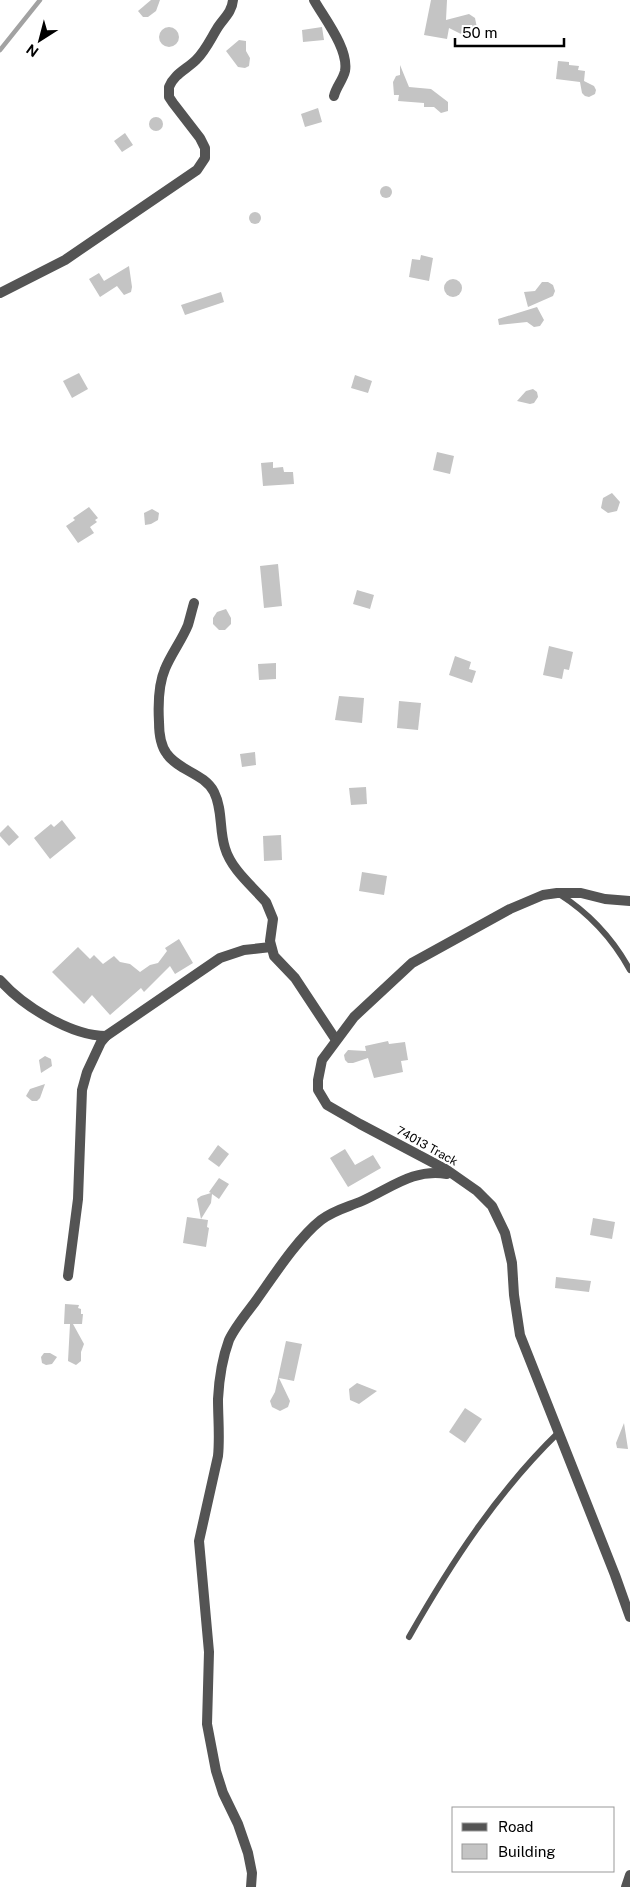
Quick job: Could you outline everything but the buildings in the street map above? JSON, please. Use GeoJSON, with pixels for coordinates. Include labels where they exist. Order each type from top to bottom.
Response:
{"type":"FeatureCollection","features":[{"type":"Feature","properties":{"kind":"street"},"geometry":{"type":"LineString","coordinates":[[0,293],[65,260],[184,179],[203,163],[206,153],[200,138],[173,103],[169,87],[176,76],[204,52],[229,12],[232,0]]}},
{"type":"Feature","properties":{"kind":"street"},"geometry":{"type":"LineString","coordinates":[[314,0],[339,42],[345,62],[345,69],[334,96]]}},
{"type":"Feature","properties":{"kind":"street"},"geometry":{"type":"LineString","coordinates":[[194,603],[188,625],[164,670],[160,687],[158,705],[159,731],[162,746],[178,764],[206,782],[213,790],[219,803],[222,836],[228,858],[270,909],[273,919],[271,947],[274,956],[306,992],[336,1040]]}},
{"type":"Feature","properties":{"kind":"street","name":"74013 Track"},"geometry":{"type":"LineString","coordinates":[[630,901],[557,892],[543,895],[510,909],[412,963],[354,1017],[322,1060],[318,1080],[318,1090],[327,1105],[455,1176],[477,1191],[492,1206],[505,1233],[512,1263],[520,1335],[630,1618]]}},
{"type":"Feature","properties":{"kind":"street"},"geometry":{"type":"LineString","coordinates":[[68,1276],[78,1199],[82,1090],[87,1072],[100,1042],[220,958],[244,950],[271,947]]}},
{"type":"Feature","properties":{"kind":"street"},"geometry":{"type":"LineString","coordinates":[[0,980],[10,992],[70,1029],[89,1036],[106,1036]]}},
{"type":"Feature","properties":{"kind":"street"},"geometry":{"type":"LineString","coordinates":[[251,1887],[252,1873],[248,1853],[216,1771],[207,1724],[209,1652],[199,1541],[220,1444],[218,1399],[222,1366],[230,1338],[297,1247],[311,1229],[322,1219],[402,1180],[420,1174],[434,1172],[455,1176]]}},
{"type":"Feature","properties":{"kind":"street"},"geometry":{"type":"LineString","coordinates":[[626,1887],[630,1875]]}},
{"type":"Feature","properties":{"kind":"lane"},"geometry":{"type":"LineString","coordinates":[[557,892],[573,903],[610,939],[630,970]]}},
{"type":"Feature","properties":{"kind":"lane"},"geometry":{"type":"LineString","coordinates":[[408,1637],[460,1552],[530,1460],[559,1432]]}},
{"type":"Feature","properties":{"kind":"waterway"},"geometry":{"type":"LineString","coordinates":[[0,50],[40,0]]}}]}
